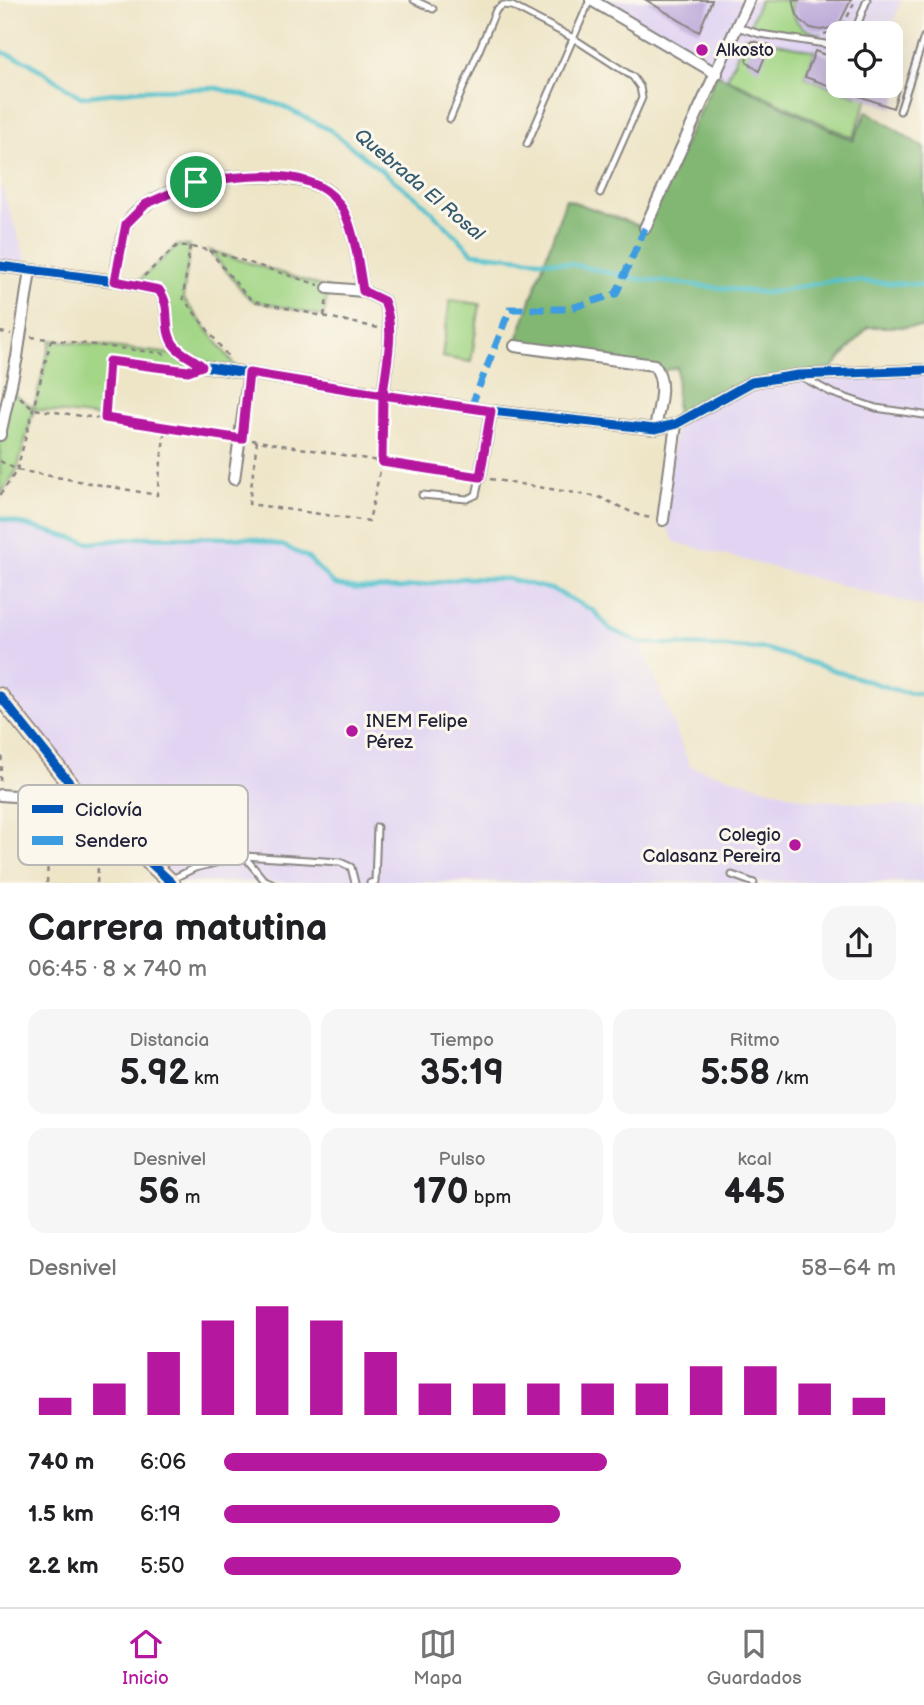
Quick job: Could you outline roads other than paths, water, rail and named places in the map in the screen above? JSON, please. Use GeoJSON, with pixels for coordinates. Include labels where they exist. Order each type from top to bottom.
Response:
{"type":"FeatureCollection","features":[{"type":"Feature","properties":{"kind":"street"},"geometry":{"type":"LineString","coordinates":[[591,0],[717,74]]}},
{"type":"Feature","properties":{"kind":"street"},"geometry":{"type":"LineString","coordinates":[[645,228],[670,168],[717,74],[749,0]]}},
{"type":"Feature","properties":{"kind":"street"},"geometry":{"type":"LineString","coordinates":[[115,281],[126,224],[146,204],[196,182],[239,177],[281,177],[313,182],[332,194],[346,215],[363,291]]}},
{"type":"Feature","properties":{"kind":"street"},"geometry":{"type":"LineString","coordinates":[[0,266],[115,281],[159,290],[166,300],[170,339],[177,349],[202,366],[491,411],[655,429],[676,424],[752,382],[798,375],[924,370]]}},
{"type":"Feature","properties":{"kind":"street"},"geometry":{"type":"LineString","coordinates":[[0,435],[21,336],[30,270]]}},
{"type":"Feature","properties":{"kind":"street"},"geometry":{"type":"LineString","coordinates":[[328,288],[363,291],[384,301],[389,313],[390,330],[383,395]]}},
{"type":"Feature","properties":{"kind":"street"},"geometry":{"type":"LineString","coordinates":[[515,346],[654,365],[660,372],[662,381],[655,429]]}},
{"type":"Feature","properties":{"kind":"street"},"geometry":{"type":"LineString","coordinates":[[234,479],[242,439],[244,372]]}},
{"type":"Feature","properties":{"kind":"street"},"geometry":{"type":"LineString","coordinates":[[480,477],[491,411]]}},
{"type":"Feature","properties":{"kind":"street"},"geometry":{"type":"LineString","coordinates":[[663,520],[676,424]]}},
{"type":"Feature","properties":{"kind":"street"},"geometry":{"type":"LineString","coordinates":[[0,696],[71,785]]}},
{"type":"Feature","properties":{"kind":"street"},"geometry":{"type":"LineString","coordinates":[[0,796],[18,797]]}},
{"type":"Feature","properties":{"kind":"street"},"geometry":{"type":"LineString","coordinates":[[152,865],[169,882]]}},
{"type":"Feature","properties":{"kind":"lane"},"geometry":{"type":"LineString","coordinates":[[414,0],[433,9]]}},
{"type":"Feature","properties":{"kind":"lane"},"geometry":{"type":"LineString","coordinates":[[527,144],[591,0]]}},
{"type":"Feature","properties":{"kind":"lane"},"geometry":{"type":"LineString","coordinates":[[859,21],[867,0]]}},
{"type":"Feature","properties":{"kind":"lane"},"geometry":{"type":"LineString","coordinates":[[450,119],[496,10],[503,5],[512,6],[573,38],[633,77],[640,87],[642,98],[600,193]]}},
{"type":"Feature","properties":{"kind":"lane"},"geometry":{"type":"LineString","coordinates":[[737,27],[760,34],[826,44]]}},
{"type":"Feature","properties":{"kind":"lane"},"geometry":{"type":"LineString","coordinates":[[900,111],[924,37]]}},
{"type":"Feature","properties":{"kind":"lane"},"geometry":{"type":"LineString","coordinates":[[798,375],[832,393],[876,408],[924,415]]}},
{"type":"Feature","properties":{"kind":"lane"},"geometry":{"type":"LineString","coordinates":[[422,495],[467,499],[476,495],[480,477]]}},
{"type":"Feature","properties":{"kind":"lane"},"geometry":{"type":"LineString","coordinates":[[370,883],[375,882],[377,827]]}},
{"type":"Feature","properties":{"kind":"lane"},"geometry":{"type":"LineString","coordinates":[[248,856],[340,862],[351,867],[355,883]]}},
{"type":"Feature","properties":{"kind":"lane"},"geometry":{"type":"LineString","coordinates":[[248,861],[263,879],[272,883]]}},
{"type":"Feature","properties":{"kind":"lane"},"geometry":{"type":"LineString","coordinates":[[169,882],[195,868],[207,865]]}},
{"type":"Feature","properties":{"kind":"lane"},"geometry":{"type":"LineString","coordinates":[[732,875],[754,883]]}},
{"type":"Feature","properties":{"kind":"waterway","name":"Quebrada El Rosal"},"geometry":{"type":"LineString","coordinates":[[0,51],[28,62],[81,97],[140,90],[217,88],[280,105],[330,130],[423,203],[473,253],[566,263],[638,279],[767,293],[837,280],[924,285]]}},
{"type":"Feature","properties":{"kind":"waterway"},"geometry":{"type":"LineString","coordinates":[[0,518],[90,543],[146,537],[249,538],[284,546],[307,557],[335,585],[357,589],[403,588],[464,578],[508,579],[554,590],[594,611],[610,629],[641,643],[767,649],[899,691],[924,694]]}},
{"type":"Feature","properties":{"kind":"place","name":"Alkosto"},"geometry":{"type":"Point","coordinates":[702,50]}},
{"type":"Feature","properties":{"kind":"place","name":"INEM Felipe Pérez"},"geometry":{"type":"Point","coordinates":[352,731]}},
{"type":"Feature","properties":{"kind":"place","name":"Colegio Calasanz Pereira"},"geometry":{"type":"Point","coordinates":[795,845]}}]}
